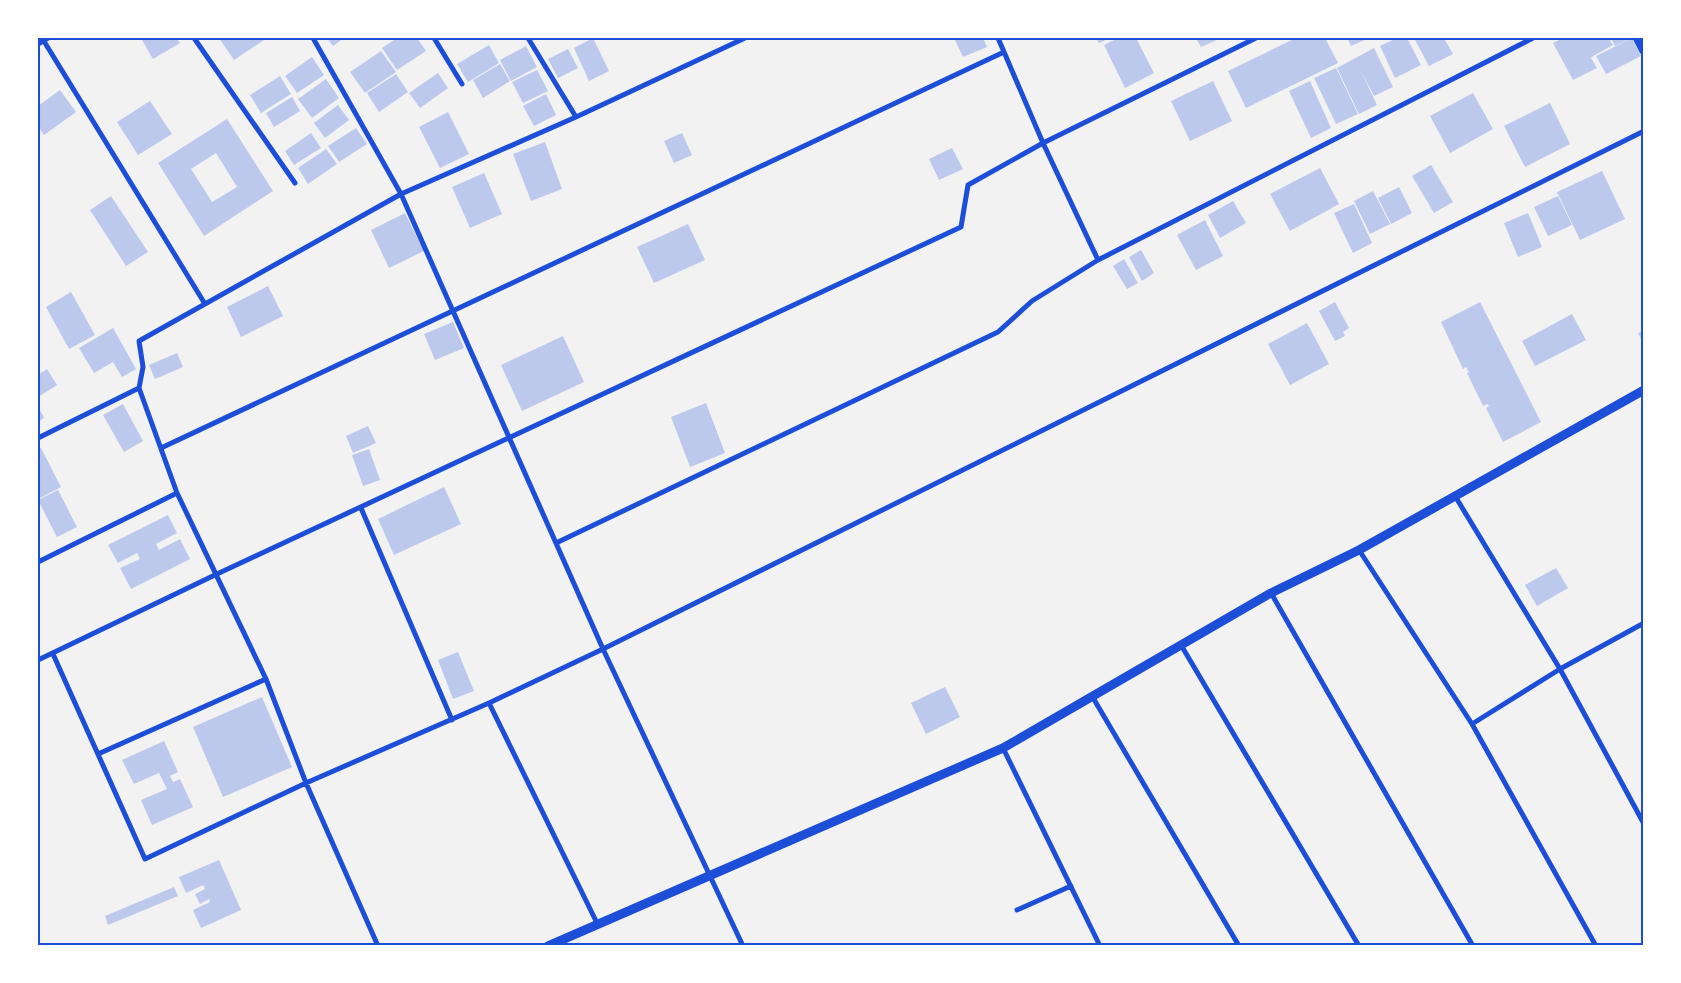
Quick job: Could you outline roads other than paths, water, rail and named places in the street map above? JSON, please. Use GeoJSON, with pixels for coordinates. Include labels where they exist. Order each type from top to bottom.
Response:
{"type":"FeatureCollection","features":[{"type":"Feature","properties":{"kind":"main road"},"geometry":{"type":"LineString","coordinates":[[1638,38],[1644,50]]}},
{"type":"Feature","properties":{"kind":"street"},"geometry":{"type":"LineString","coordinates":[[38,44],[44,38],[205,304]]}},
{"type":"Feature","properties":{"kind":"street"},"geometry":{"type":"LineString","coordinates":[[194,38],[296,183]]}},
{"type":"Feature","properties":{"kind":"street"},"geometry":{"type":"LineString","coordinates":[[313,38],[401,194],[603,649],[743,946]]}},
{"type":"Feature","properties":{"kind":"street"},"geometry":{"type":"LineString","coordinates":[[434,38],[462,84]]}},
{"type":"Feature","properties":{"kind":"street"},"geometry":{"type":"LineString","coordinates":[[528,38],[576,117]]}},
{"type":"Feature","properties":{"kind":"street"},"geometry":{"type":"LineString","coordinates":[[378,946],[306,784],[266,679],[177,493],[138,388],[143,368],[139,341],[401,194],[576,117],[745,38]]}},
{"type":"Feature","properties":{"kind":"street"},"geometry":{"type":"LineString","coordinates":[[998,38],[1043,142],[1098,260]]}},
{"type":"Feature","properties":{"kind":"street"},"geometry":{"type":"LineString","coordinates":[[38,660],[217,574],[961,227],[968,185],[1043,142],[1256,38]]}},
{"type":"Feature","properties":{"kind":"street"},"geometry":{"type":"LineString","coordinates":[[556,543],[998,332],[1032,301],[1098,260],[1533,38]]}},
{"type":"Feature","properties":{"kind":"street"},"geometry":{"type":"LineString","coordinates":[[161,448],[1004,52]]}},
{"type":"Feature","properties":{"kind":"street"},"geometry":{"type":"LineString","coordinates":[[52,654],[145,859],[306,784],[452,720],[603,649],[1644,131]]}},
{"type":"Feature","properties":{"kind":"street"},"geometry":{"type":"LineString","coordinates":[[38,438],[138,388]]}},
{"type":"Feature","properties":{"kind":"street"},"geometry":{"type":"LineString","coordinates":[[548,946],[597,923],[710,876],[1003,748],[1271,593],[1359,550],[1644,390]]}},
{"type":"Feature","properties":{"kind":"street"},"geometry":{"type":"LineString","coordinates":[[38,562],[177,493]]}},
{"type":"Feature","properties":{"kind":"street"},"geometry":{"type":"LineString","coordinates":[[1455,496],[1560,669],[1644,824]]}},
{"type":"Feature","properties":{"kind":"street"},"geometry":{"type":"LineString","coordinates":[[361,508],[452,720]]}},
{"type":"Feature","properties":{"kind":"street"},"geometry":{"type":"LineString","coordinates":[[1359,550],[1472,724],[1596,946]]}},
{"type":"Feature","properties":{"kind":"street"},"geometry":{"type":"LineString","coordinates":[[1271,593],[1473,946]]}},
{"type":"Feature","properties":{"kind":"street"},"geometry":{"type":"LineString","coordinates":[[1472,724],[1560,669],[1644,623]]}},
{"type":"Feature","properties":{"kind":"street"},"geometry":{"type":"LineString","coordinates":[[1180,645],[1359,946]]}},
{"type":"Feature","properties":{"kind":"street"},"geometry":{"type":"LineString","coordinates":[[98,754],[266,679]]}},
{"type":"Feature","properties":{"kind":"street"},"geometry":{"type":"LineString","coordinates":[[1092,696],[1238,946]]}},
{"type":"Feature","properties":{"kind":"street"},"geometry":{"type":"LineString","coordinates":[[489,703],[597,923]]}},
{"type":"Feature","properties":{"kind":"street"},"geometry":{"type":"LineString","coordinates":[[1003,748],[1100,946]]}},
{"type":"Feature","properties":{"kind":"street"},"geometry":{"type":"LineString","coordinates":[[1017,910],[1071,886]]}}]}
